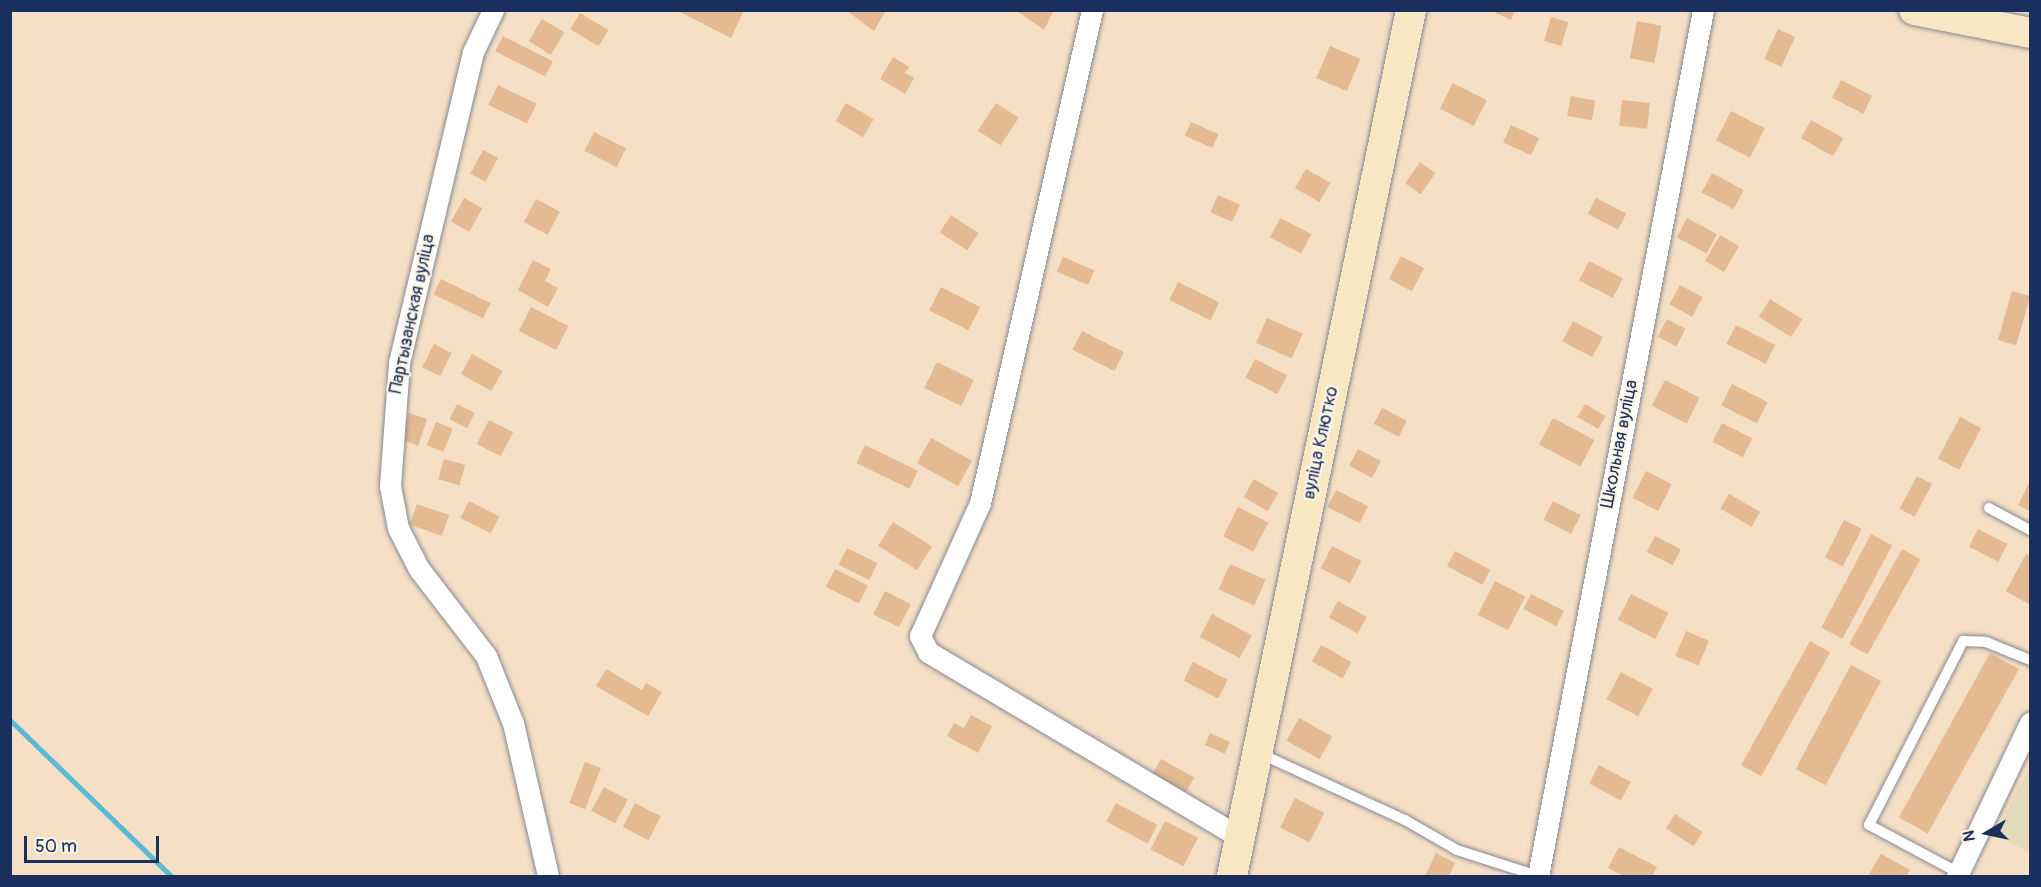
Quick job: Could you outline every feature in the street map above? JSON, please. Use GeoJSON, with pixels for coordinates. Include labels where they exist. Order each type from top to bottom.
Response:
{"type":"FeatureCollection","features":[{"type":"Feature","properties":{"kind":"street","name":"Партызанская вуліца"},"geometry":{"type":"LineString","coordinates":[[493,10],[473,52],[399,363],[390,486],[398,528],[419,569],[486,656],[513,723],[548,876]]}},
{"type":"Feature","properties":{"kind":"street"},"geometry":{"type":"LineString","coordinates":[[1092,10],[980,503],[921,636],[928,652],[1239,837]]}},
{"type":"Feature","properties":{"kind":"street","name":"вуліца Клютко"},"geometry":{"type":"LineString","coordinates":[[1232,876],[1411,10]]}},
{"type":"Feature","properties":{"kind":"street","name":"Школьная вуліца"},"geometry":{"type":"LineString","coordinates":[[1538,876],[1703,10]]}},
{"type":"Feature","properties":{"kind":"street"},"geometry":{"type":"LineString","coordinates":[[1914,10],[2031,33]]}},
{"type":"Feature","properties":{"kind":"street"},"geometry":{"type":"LineString","coordinates":[[1958,875],[2031,723]]}},
{"type":"Feature","properties":{"kind":"lane"},"geometry":{"type":"LineString","coordinates":[[1989,508],[2031,530]]}},
{"type":"Feature","properties":{"kind":"lane"},"geometry":{"type":"LineString","coordinates":[[1958,875],[1869,825],[1963,641],[1986,642],[2031,660]]}},
{"type":"Feature","properties":{"kind":"lane"},"geometry":{"type":"LineString","coordinates":[[1256,752],[1405,820],[1457,850],[1538,876]]}},
{"type":"Feature","properties":{"kind":"shaded area"},"geometry":{"type":"Polygon","coordinates":[[[2030,765],[2030,853],[1996,834],[2030,765]]]}},
{"type":"Feature","properties":{"kind":"building"},"geometry":{"type":"Polygon","coordinates":[[[676,10],[740,10],[743,12],[731,38],[676,10]]]}},
{"type":"Feature","properties":{"kind":"building"},"geometry":{"type":"Polygon","coordinates":[[[846,10],[883,10],[885,12],[874,31],[846,10]]]}},
{"type":"Feature","properties":{"kind":"building"},"geometry":{"type":"Polygon","coordinates":[[[1015,10],[1049,10],[1053,12],[1044,30],[1015,10]]]}},
{"type":"Feature","properties":{"kind":"building"},"geometry":{"type":"Polygon","coordinates":[[[1490,10],[1515,10],[1511,20],[1490,10]]]}},
{"type":"Feature","properties":{"kind":"building"},"geometry":{"type":"Polygon","coordinates":[[[580,13],[608,30],[599,46],[570,29],[580,13]]]}},
{"type":"Feature","properties":{"kind":"building"},"geometry":{"type":"Polygon","coordinates":[[[1551,17],[1568,22],[1561,46],[1544,41],[1551,17]]]}},
{"type":"Feature","properties":{"kind":"building"},"geometry":{"type":"Polygon","coordinates":[[[542,19],[564,32],[551,55],[529,41],[542,19]]]}},
{"type":"Feature","properties":{"kind":"building"},"geometry":{"type":"Polygon","coordinates":[[[1637,21],[1662,26],[1654,63],[1630,58],[1637,21]]]}},
{"type":"Feature","properties":{"kind":"building"},"geometry":{"type":"Polygon","coordinates":[[[1778,29],[1795,37],[1781,67],[1764,59],[1778,29]]]}},
{"type":"Feature","properties":{"kind":"building"},"geometry":{"type":"Polygon","coordinates":[[[503,36],[553,61],[545,77],[495,51],[503,36]]]}},
{"type":"Feature","properties":{"kind":"building"},"geometry":{"type":"Polygon","coordinates":[[[1330,46],[1360,59],[1347,91],[1316,78],[1330,46]]]}},
{"type":"Feature","properties":{"kind":"building"},"geometry":{"type":"Polygon","coordinates":[[[893,57],[909,67],[905,73],[914,78],[905,94],[880,79],[893,57]]]}},
{"type":"Feature","properties":{"kind":"building"},"geometry":{"type":"Polygon","coordinates":[[[1841,80],[1872,96],[1863,114],[1832,98],[1841,80]]]}},
{"type":"Feature","properties":{"kind":"building"},"geometry":{"type":"Polygon","coordinates":[[[1453,83],[1487,100],[1474,126],[1440,109],[1453,83]]]}},
{"type":"Feature","properties":{"kind":"building"},"geometry":{"type":"Polygon","coordinates":[[[498,85],[537,104],[527,124],[488,105],[498,85]]]}},
{"type":"Feature","properties":{"kind":"building"},"geometry":{"type":"Polygon","coordinates":[[[1571,96],[1596,101],[1592,120],[1567,116],[1571,96]]]}},
{"type":"Feature","properties":{"kind":"building"},"geometry":{"type":"Polygon","coordinates":[[[1622,100],[1650,103],[1647,129],[1619,126],[1622,100]]]}},
{"type":"Feature","properties":{"kind":"building"},"geometry":{"type":"Polygon","coordinates":[[[846,103],[874,119],[863,137],[836,121],[846,103]]]}},
{"type":"Feature","properties":{"kind":"building"},"geometry":{"type":"Polygon","coordinates":[[[996,103],[1019,118],[1001,145],[978,131],[996,103]]]}},
{"type":"Feature","properties":{"kind":"building"},"geometry":{"type":"Polygon","coordinates":[[[1731,111],[1765,128],[1750,158],[1716,140],[1731,111]]]}},
{"type":"Feature","properties":{"kind":"building"},"geometry":{"type":"Polygon","coordinates":[[[1811,120],[1843,138],[1833,156],[1801,138],[1811,120]]]}},
{"type":"Feature","properties":{"kind":"building"},"geometry":{"type":"Polygon","coordinates":[[[1191,122],[1218,134],[1212,148],[1185,136],[1191,122]]]}},
{"type":"Feature","properties":{"kind":"building"},"geometry":{"type":"Polygon","coordinates":[[[1511,125],[1539,138],[1531,155],[1503,142],[1511,125]]]}},
{"type":"Feature","properties":{"kind":"building"},"geometry":{"type":"Polygon","coordinates":[[[594,132],[626,148],[617,167],[584,151],[594,132]]]}},
{"type":"Feature","properties":{"kind":"building"},"geometry":{"type":"Polygon","coordinates":[[[483,150],[498,158],[485,182],[470,174],[483,150]]]}},
{"type":"Feature","properties":{"kind":"building"},"geometry":{"type":"Polygon","coordinates":[[[1420,162],[1436,173],[1421,194],[1405,183],[1420,162]]]}},
{"type":"Feature","properties":{"kind":"building"},"geometry":{"type":"Polygon","coordinates":[[[1306,169],[1330,183],[1319,202],[1295,188],[1306,169]]]}},
{"type":"Feature","properties":{"kind":"building"},"geometry":{"type":"Polygon","coordinates":[[[1712,173],[1744,190],[1733,209],[1702,192],[1712,173]]]}},
{"type":"Feature","properties":{"kind":"building"},"geometry":{"type":"Polygon","coordinates":[[[1218,195],[1240,205],[1232,222],[1210,212],[1218,195]]]}},
{"type":"Feature","properties":{"kind":"building"},"geometry":{"type":"Polygon","coordinates":[[[464,198],[482,208],[469,232],[451,222],[464,198]]]}},
{"type":"Feature","properties":{"kind":"building"},"geometry":{"type":"Polygon","coordinates":[[[1596,198],[1626,213],[1618,229],[1588,214],[1596,198]]]}},
{"type":"Feature","properties":{"kind":"building"},"geometry":{"type":"Polygon","coordinates":[[[536,199],[560,212],[548,235],[524,222],[536,199]]]}},
{"type":"Feature","properties":{"kind":"building"},"geometry":{"type":"Polygon","coordinates":[[[951,215],[979,233],[967,251],[940,233],[951,215]]]}},
{"type":"Feature","properties":{"kind":"building"},"geometry":{"type":"Polygon","coordinates":[[[1280,218],[1311,234],[1301,253],[1270,238],[1280,218]]]}},
{"type":"Feature","properties":{"kind":"building"},"geometry":{"type":"Polygon","coordinates":[[[1687,218],[1717,234],[1707,253],[1677,237],[1687,218]]]}},
{"type":"Feature","properties":{"kind":"building"},"geometry":{"type":"Polygon","coordinates":[[[1720,235],[1739,246],[1724,272],[1705,261],[1720,235]]]}},
{"type":"Feature","properties":{"kind":"building"},"geometry":{"type":"Polygon","coordinates":[[[1401,256],[1424,268],[1412,291],[1389,279],[1401,256]]]}},
{"type":"Feature","properties":{"kind":"building"},"geometry":{"type":"Polygon","coordinates":[[[1063,257],[1094,270],[1088,285],[1057,272],[1063,257]]]}},
{"type":"Feature","properties":{"kind":"building"},"geometry":{"type":"Polygon","coordinates":[[[533,260],[551,269],[545,281],[558,288],[548,307],[518,290],[533,260]]]}},
{"type":"Feature","properties":{"kind":"building"},"geometry":{"type":"Polygon","coordinates":[[[1589,261],[1623,278],[1613,298],[1579,281],[1589,261]]]}},
{"type":"Feature","properties":{"kind":"building"},"geometry":{"type":"Polygon","coordinates":[[[441,279],[490,303],[483,318],[434,294],[441,279]]]}},
{"type":"Feature","properties":{"kind":"building"},"geometry":{"type":"Polygon","coordinates":[[[1178,282],[1219,302],[1211,320],[1169,300],[1178,282]]]}},
{"type":"Feature","properties":{"kind":"building"},"geometry":{"type":"Polygon","coordinates":[[[1680,285],[1703,298],[1692,317],[1669,304],[1680,285]]]}},
{"type":"Feature","properties":{"kind":"building"},"geometry":{"type":"Polygon","coordinates":[[[941,287],[980,307],[968,330],[929,310],[941,287]]]}},
{"type":"Feature","properties":{"kind":"building"},"geometry":{"type":"Polygon","coordinates":[[[2012,291],[2030,296],[2016,345],[1998,340],[2012,291]]]}},
{"type":"Feature","properties":{"kind":"building"},"geometry":{"type":"Polygon","coordinates":[[[1770,299],[1802,319],[1791,337],[1759,317],[1770,299]]]}},
{"type":"Feature","properties":{"kind":"building"},"geometry":{"type":"Polygon","coordinates":[[[531,307],[568,326],[556,350],[519,331],[531,307]]]}},
{"type":"Feature","properties":{"kind":"building"},"geometry":{"type":"Polygon","coordinates":[[[1267,318],[1303,334],[1292,359],[1256,343],[1267,318]]]}},
{"type":"Feature","properties":{"kind":"building"},"geometry":{"type":"Polygon","coordinates":[[[1667,319],[1686,329],[1676,347],[1658,337],[1667,319]]]}},
{"type":"Feature","properties":{"kind":"building"},"geometry":{"type":"Polygon","coordinates":[[[1573,321],[1603,337],[1592,357],[1562,341],[1573,321]]]}},
{"type":"Feature","properties":{"kind":"building"},"geometry":{"type":"Polygon","coordinates":[[[1736,325],[1775,345],[1766,364],[1726,344],[1736,325]]]}},
{"type":"Feature","properties":{"kind":"building"},"geometry":{"type":"Polygon","coordinates":[[[1082,331],[1124,352],[1114,371],[1072,350],[1082,331]]]}},
{"type":"Feature","properties":{"kind":"building"},"geometry":{"type":"Polygon","coordinates":[[[434,344],[452,353],[440,376],[422,367],[434,344]]]}},
{"type":"Feature","properties":{"kind":"building"},"geometry":{"type":"Polygon","coordinates":[[[472,354],[503,371],[491,391],[461,374],[472,354]]]}},
{"type":"Feature","properties":{"kind":"building"},"geometry":{"type":"Polygon","coordinates":[[[1255,359],[1287,375],[1278,394],[1245,378],[1255,359]]]}},
{"type":"Feature","properties":{"kind":"building"},"geometry":{"type":"Polygon","coordinates":[[[937,362],[974,380],[961,406],[924,388],[937,362]]]}},
{"type":"Feature","properties":{"kind":"building"},"geometry":{"type":"Polygon","coordinates":[[[1665,380],[1700,398],[1687,424],[1652,406],[1665,380]]]}},
{"type":"Feature","properties":{"kind":"building"},"geometry":{"type":"Polygon","coordinates":[[[1732,384],[1768,402],[1757,424],[1721,405],[1732,384]]]}},
{"type":"Feature","properties":{"kind":"building"},"geometry":{"type":"Polygon","coordinates":[[[457,404],[475,413],[467,428],[449,419],[457,404]]]}},
{"type":"Feature","properties":{"kind":"building"},"geometry":{"type":"Polygon","coordinates":[[[1585,404],[1606,416],[1598,429],[1578,417],[1585,404]]]}},
{"type":"Feature","properties":{"kind":"building"},"geometry":{"type":"Polygon","coordinates":[[[1382,408],[1407,421],[1399,437],[1374,424],[1382,408]]]}},
{"type":"Feature","properties":{"kind":"building"},"geometry":{"type":"Polygon","coordinates":[[[409,413],[427,419],[418,446],[400,440],[409,413]]]}},
{"type":"Feature","properties":{"kind":"building"},"geometry":{"type":"Polygon","coordinates":[[[1960,417],[1981,428],[1959,470],[1938,458],[1960,417]]]}},
{"type":"Feature","properties":{"kind":"building"},"geometry":{"type":"Polygon","coordinates":[[[1553,418],[1594,440],[1580,467],[1539,444],[1553,418]]]}},
{"type":"Feature","properties":{"kind":"building"},"geometry":{"type":"Polygon","coordinates":[[[489,420],[513,432],[501,456],[477,444],[489,420]]]}},
{"type":"Feature","properties":{"kind":"building"},"geometry":{"type":"Polygon","coordinates":[[[436,422],[453,429],[443,452],[427,445],[436,422]]]}},
{"type":"Feature","properties":{"kind":"building"},"geometry":{"type":"Polygon","coordinates":[[[1722,423],[1752,438],[1743,457],[1712,442],[1722,423]]]}},
{"type":"Feature","properties":{"kind":"building"},"geometry":{"type":"Polygon","coordinates":[[[931,438],[972,461],[958,486],[917,463],[931,438]]]}},
{"type":"Feature","properties":{"kind":"building"},"geometry":{"type":"Polygon","coordinates":[[[865,445],[918,471],[909,489],[856,463],[865,445]]]}},
{"type":"Feature","properties":{"kind":"building"},"geometry":{"type":"Polygon","coordinates":[[[1358,449],[1381,461],[1372,478],[1349,466],[1358,449]]]}},
{"type":"Feature","properties":{"kind":"building"},"geometry":{"type":"Polygon","coordinates":[[[444,459],[465,465],[459,485],[438,479],[444,459]]]}},
{"type":"Feature","properties":{"kind":"building"},"geometry":{"type":"Polygon","coordinates":[[[1646,471],[1672,484],[1658,511],[1632,498],[1646,471]]]}},
{"type":"Feature","properties":{"kind":"building"},"geometry":{"type":"Polygon","coordinates":[[[1917,476],[1932,484],[1915,517],[1900,509],[1917,476]]]}},
{"type":"Feature","properties":{"kind":"building"},"geometry":{"type":"Polygon","coordinates":[[[1254,479],[1278,493],[1268,511],[1244,497],[1254,479]]]}},
{"type":"Feature","properties":{"kind":"building"},"geometry":{"type":"Polygon","coordinates":[[[2030,481],[2030,511],[2018,505],[2030,481]]]}},
{"type":"Feature","properties":{"kind":"building"},"geometry":{"type":"Polygon","coordinates":[[[1336,490],[1368,506],[1359,523],[1327,507],[1336,490]]]}},
{"type":"Feature","properties":{"kind":"building"},"geometry":{"type":"Polygon","coordinates":[[[1729,494],[1760,512],[1752,527],[1720,509],[1729,494]]]}},
{"type":"Feature","properties":{"kind":"building"},"geometry":{"type":"Polygon","coordinates":[[[469,501],[499,516],[491,533],[460,518],[469,501]]]}},
{"type":"Feature","properties":{"kind":"building"},"geometry":{"type":"Polygon","coordinates":[[[1553,501],[1581,515],[1571,534],[1543,520],[1553,501]]]}},
{"type":"Feature","properties":{"kind":"building"},"geometry":{"type":"Polygon","coordinates":[[[417,504],[449,515],[442,536],[410,525],[417,504]]]}},
{"type":"Feature","properties":{"kind":"building"},"geometry":{"type":"Polygon","coordinates":[[[1238,507],[1268,522],[1253,552],[1223,536],[1238,507]]]}},
{"type":"Feature","properties":{"kind":"building"},"geometry":{"type":"Polygon","coordinates":[[[1844,520],[1862,529],[1843,567],[1825,557],[1844,520]]]}},
{"type":"Feature","properties":{"kind":"building"},"geometry":{"type":"Polygon","coordinates":[[[893,522],[932,546],[917,570],[878,546],[893,522]]]}},
{"type":"Feature","properties":{"kind":"building"},"geometry":{"type":"Polygon","coordinates":[[[1978,529],[2007,544],[1998,562],[1969,547],[1978,529]]]}},
{"type":"Feature","properties":{"kind":"building"},"geometry":{"type":"Polygon","coordinates":[[[1871,534],[1892,545],[1842,639],[1821,628],[1871,534]]]}},
{"type":"Feature","properties":{"kind":"building"},"geometry":{"type":"Polygon","coordinates":[[[1655,536],[1681,549],[1673,565],[1647,552],[1655,536]]]}},
{"type":"Feature","properties":{"kind":"building"},"geometry":{"type":"Polygon","coordinates":[[[1332,546],[1361,561],[1350,583],[1321,568],[1332,546]]]}},
{"type":"Feature","properties":{"kind":"building"},"geometry":{"type":"Polygon","coordinates":[[[847,548],[878,563],[869,580],[839,565],[847,548]]]}},
{"type":"Feature","properties":{"kind":"building"},"geometry":{"type":"Polygon","coordinates":[[[1902,549],[1920,559],[1868,655],[1849,644],[1902,549]]]}},
{"type":"Feature","properties":{"kind":"building"},"geometry":{"type":"Polygon","coordinates":[[[1455,551],[1490,570],[1482,585],[1447,566],[1455,551]]]}},
{"type":"Feature","properties":{"kind":"building"},"geometry":{"type":"Polygon","coordinates":[[[2026,554],[2030,556],[2030,605],[2006,591],[2026,554]]]}},
{"type":"Feature","properties":{"kind":"building"},"geometry":{"type":"Polygon","coordinates":[[[1230,564],[1266,580],[1254,605],[1219,590],[1230,564]]]}},
{"type":"Feature","properties":{"kind":"building"},"geometry":{"type":"Polygon","coordinates":[[[835,569],[868,586],[859,604],[826,587],[835,569]]]}},
{"type":"Feature","properties":{"kind":"building"},"geometry":{"type":"Polygon","coordinates":[[[1495,581],[1525,596],[1508,630],[1478,615],[1495,581]]]}},
{"type":"Feature","properties":{"kind":"building"},"geometry":{"type":"Polygon","coordinates":[[[885,591],[911,604],[899,627],[873,614],[885,591]]]}},
{"type":"Feature","properties":{"kind":"building"},"geometry":{"type":"Polygon","coordinates":[[[1531,594],[1564,611],[1556,626],[1523,609],[1531,594]]]}},
{"type":"Feature","properties":{"kind":"building"},"geometry":{"type":"Polygon","coordinates":[[[1631,594],[1668,613],[1655,639],[1618,620],[1631,594]]]}},
{"type":"Feature","properties":{"kind":"building"},"geometry":{"type":"Polygon","coordinates":[[[1338,601],[1367,617],[1358,634],[1329,618],[1338,601]]]}},
{"type":"Feature","properties":{"kind":"building"},"geometry":{"type":"Polygon","coordinates":[[[1212,614],[1252,635],[1240,658],[1200,637],[1212,614]]]}},
{"type":"Feature","properties":{"kind":"building"},"geometry":{"type":"Polygon","coordinates":[[[1686,631],[1709,641],[1698,666],[1675,656],[1686,631]]]}},
{"type":"Feature","properties":{"kind":"building"},"geometry":{"type":"Polygon","coordinates":[[[1810,641],[1830,652],[1761,776],[1741,765],[1810,641]]]}},
{"type":"Feature","properties":{"kind":"building"},"geometry":{"type":"Polygon","coordinates":[[[1321,645],[1352,662],[1342,679],[1312,662],[1321,645]]]}},
{"type":"Feature","properties":{"kind":"building"},"geometry":{"type":"Polygon","coordinates":[[[1990,653],[2019,669],[1928,833],[1899,817],[1990,653]]]}},
{"type":"Feature","properties":{"kind":"building"},"geometry":{"type":"Polygon","coordinates":[[[1193,662],[1228,680],[1218,698],[1183,681],[1193,662]]]}},
{"type":"Feature","properties":{"kind":"building"},"geometry":{"type":"Polygon","coordinates":[[[1851,665],[1881,681],[1826,785],[1796,769],[1851,665]]]}},
{"type":"Feature","properties":{"kind":"building"},"geometry":{"type":"Polygon","coordinates":[[[606,669],[642,690],[646,683],[662,692],[648,716],[596,686],[606,669]]]}},
{"type":"Feature","properties":{"kind":"building"},"geometry":{"type":"Polygon","coordinates":[[[1621,672],[1653,689],[1638,716],[1606,699],[1621,672]]]}},
{"type":"Feature","properties":{"kind":"building"},"geometry":{"type":"Polygon","coordinates":[[[971,715],[992,726],[978,753],[947,736],[954,723],[964,728],[971,715]]]}},
{"type":"Feature","properties":{"kind":"building"},"geometry":{"type":"Polygon","coordinates":[[[1299,718],[1332,736],[1320,759],[1286,741],[1299,718]]]}},
{"type":"Feature","properties":{"kind":"building"},"geometry":{"type":"Polygon","coordinates":[[[1210,733],[1230,742],[1225,754],[1205,745],[1210,733]]]}},
{"type":"Feature","properties":{"kind":"building"},"geometry":{"type":"Polygon","coordinates":[[[1161,759],[1194,777],[1186,792],[1153,774],[1161,759]]]}},
{"type":"Feature","properties":{"kind":"building"},"geometry":{"type":"Polygon","coordinates":[[[585,762],[601,768],[585,809],[569,803],[585,762]]]}},
{"type":"Feature","properties":{"kind":"building"},"geometry":{"type":"Polygon","coordinates":[[[1599,765],[1631,782],[1621,800],[1589,784],[1599,765]]]}},
{"type":"Feature","properties":{"kind":"building"},"geometry":{"type":"Polygon","coordinates":[[[604,787],[628,800],[615,824],[591,811],[604,787]]]}},
{"type":"Feature","properties":{"kind":"building"},"geometry":{"type":"Polygon","coordinates":[[[1295,798],[1324,813],[1309,842],[1280,827],[1295,798]]]}},
{"type":"Feature","properties":{"kind":"building"},"geometry":{"type":"Polygon","coordinates":[[[635,803],[661,816],[649,840],[623,827],[635,803]]]}},
{"type":"Feature","properties":{"kind":"building"},"geometry":{"type":"Polygon","coordinates":[[[1116,803],[1157,825],[1148,844],[1106,822],[1116,803]]]}},
{"type":"Feature","properties":{"kind":"building"},"geometry":{"type":"Polygon","coordinates":[[[1675,814],[1703,832],[1693,846],[1666,828],[1675,814]]]}},
{"type":"Feature","properties":{"kind":"building"},"geometry":{"type":"Polygon","coordinates":[[[1165,821],[1198,838],[1183,866],[1150,850],[1165,821]]]}},
{"type":"Feature","properties":{"kind":"building"},"geometry":{"type":"Polygon","coordinates":[[[1619,847],[1657,867],[1652,876],[1624,876],[1608,868],[1619,847]]]}},
{"type":"Feature","properties":{"kind":"building"},"geometry":{"type":"Polygon","coordinates":[[[1436,853],[1455,863],[1449,876],[1425,876],[1436,853]]]}},
{"type":"Feature","properties":{"kind":"building"},"geometry":{"type":"Polygon","coordinates":[[[1881,854],[1910,870],[1906,876],[1868,876],[1881,854]]]}},
{"type":"Feature","properties":{"kind":"waterway"},"geometry":{"type":"LineString","coordinates":[[10,720],[171,876]]}}]}
